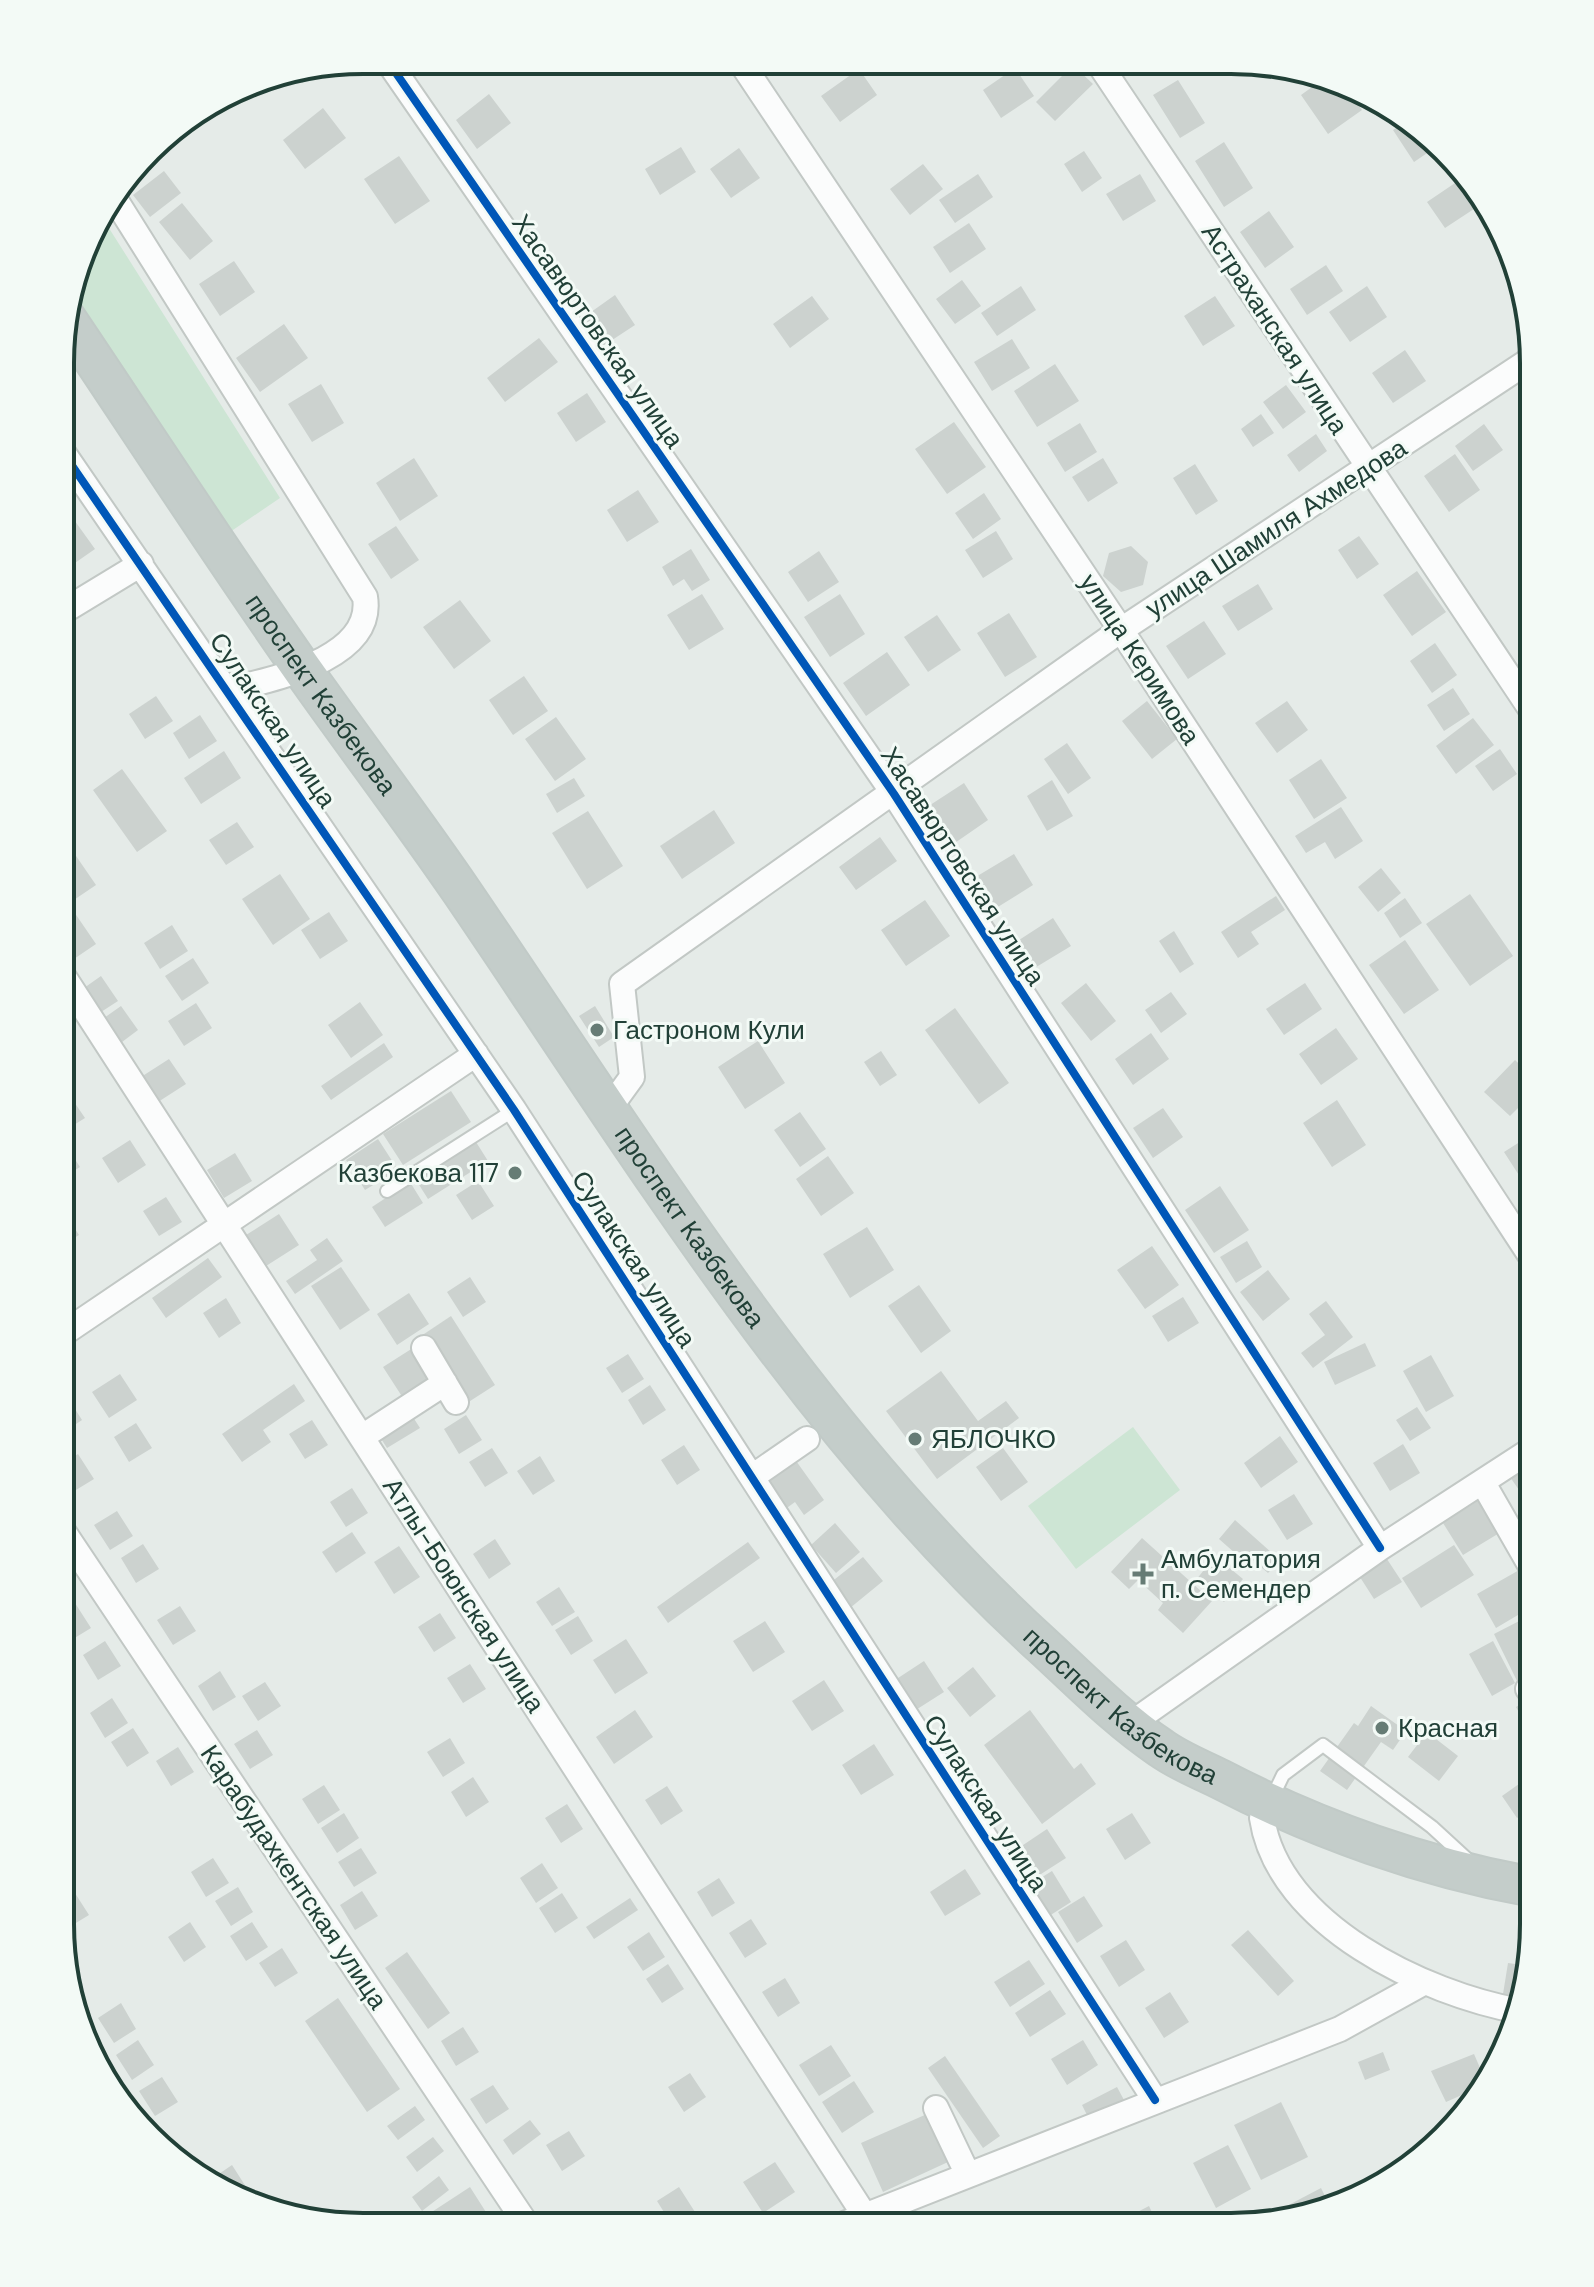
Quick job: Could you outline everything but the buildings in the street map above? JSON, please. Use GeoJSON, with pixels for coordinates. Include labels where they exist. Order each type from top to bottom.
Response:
{"type":"FeatureCollection","features":[{"type":"Feature","properties":{"kind":"highway","name":"проспект Казбекова"},"geometry":{"type":"LineString","coordinates":[[76,333],[591,1123],[741,1335],[890,1518],[1038,1668],[1154,1766],[1265,1811],[1488,1879],[1520,1885]]}},
{"type":"Feature","properties":{"kind":"highway","name":"проспект Казбекова"},"geometry":{"type":"LineString","coordinates":[[74,357],[296,673],[459,888],[608,1110],[757,1321],[903,1505],[976,1584],[1129,1725],[1165,1751],[1265,1811],[1355,1860],[1479,1897],[1520,1905]]}},
{"type":"Feature","properties":{"kind":"street","name":"Хасавюртовская улица"},"geometry":{"type":"LineString","coordinates":[[397,74],[894,794],[1380,1548]]}},
{"type":"Feature","properties":{"kind":"street","name":"улица Керимова"},"geometry":{"type":"LineString","coordinates":[[749,74],[1121,630],[1520,1240]]}},
{"type":"Feature","properties":{"kind":"street","name":"Астраханская улица"},"geometry":{"type":"LineString","coordinates":[[1106,74],[1520,693]]}},
{"type":"Feature","properties":{"kind":"street"},"geometry":{"type":"LineString","coordinates":[[120,207],[365,597],[365,616],[353,638],[296,673],[229,690]]}},
{"type":"Feature","properties":{"kind":"street","name":"улица Шамиля Ахмедова"},"geometry":{"type":"LineString","coordinates":[[608,1110],[632,1077],[622,984],[894,794],[1121,630],[1368,470],[1520,367]]}},
{"type":"Feature","properties":{"kind":"street","name":"Сулакская улица"},"geometry":{"type":"LineString","coordinates":[[74,468],[229,690],[514,1110],[1155,2100]]}},
{"type":"Feature","properties":{"kind":"street"},"geometry":{"type":"LineString","coordinates":[[74,605],[141,564]]}},
{"type":"Feature","properties":{"kind":"street","name":"Атлы-Боюнская улица"},"geometry":{"type":"LineString","coordinates":[[74,992],[863,2213]]}},
{"type":"Feature","properties":{"kind":"street"},"geometry":{"type":"LineString","coordinates":[[74,1326],[476,1054]]}},
{"type":"Feature","properties":{"kind":"street"},"geometry":{"type":"LineString","coordinates":[[362,1437],[451,1392],[424,1348]]}},
{"type":"Feature","properties":{"kind":"street"},"geometry":{"type":"LineString","coordinates":[[752,1477],[807,1439]]}},
{"type":"Feature","properties":{"kind":"street"},"geometry":{"type":"LineString","coordinates":[[1129,1725],[1380,1548],[1520,1458]]}},
{"type":"Feature","properties":{"kind":"street"},"geometry":{"type":"LineString","coordinates":[[1483,1483],[1520,1547]]}},
{"type":"Feature","properties":{"kind":"street","name":"Карабудахкентская улица"},"geometry":{"type":"LineString","coordinates":[[74,1547],[519,2213]]}},
{"type":"Feature","properties":{"kind":"street"},"geometry":{"type":"LineString","coordinates":[[1265,1811],[1272,1855],[1293,1887],[1325,1920],[1423,1983],[1475,2003],[1507,2009]]}},
{"type":"Feature","properties":{"kind":"street"},"geometry":{"type":"LineString","coordinates":[[873,2213],[1340,2029],[1423,1983]]}},
{"type":"Feature","properties":{"kind":"street"},"geometry":{"type":"LineString","coordinates":[[936,2108],[968,2175]]}},
{"type":"Feature","properties":{"kind":"lane"},"geometry":{"type":"LineString","coordinates":[[387,1191],[514,1110]]}},
{"type":"Feature","properties":{"kind":"lane"},"geometry":{"type":"LineString","coordinates":[[1265,1811],[1283,1775],[1323,1745],[1432,1827],[1488,1879]]}},
{"type":"Feature","properties":{"kind":"green space"},"geometry":{"type":"Polygon","coordinates":[[[108,227],[280,498],[230,532],[80,307],[89,270],[108,227]]]}},
{"type":"Feature","properties":{"kind":"green space"},"geometry":{"type":"Polygon","coordinates":[[[1133,1427],[1180,1490],[1076,1569],[1028,1506],[1133,1427]]]}},
{"type":"Feature","properties":{"kind":"cycle path"},"geometry":{"type":"LineString","coordinates":[[397,74],[894,794],[1380,1548]]}},
{"type":"Feature","properties":{"kind":"cycle path"},"geometry":{"type":"LineString","coordinates":[[74,468],[514,1110],[1155,2100]]}},
{"type":"Feature","properties":{"kind":"place","name":"Гастроном Кули"},"geometry":{"type":"Point","coordinates":[597,1030]}},
{"type":"Feature","properties":{"kind":"place","name":"Казбекова 117"},"geometry":{"type":"Point","coordinates":[515,1173]}},
{"type":"Feature","properties":{"kind":"place","name":"ЯБЛОЧКО"},"geometry":{"type":"Point","coordinates":[915,1439]}},
{"type":"Feature","properties":{"kind":"place","name":"Амбулатория п. Семендер"},"geometry":{"type":"Point","coordinates":[1143,1574]}},
{"type":"Feature","properties":{"kind":"place","name":"Красная"},"geometry":{"type":"Point","coordinates":[1382,1728]}}]}
